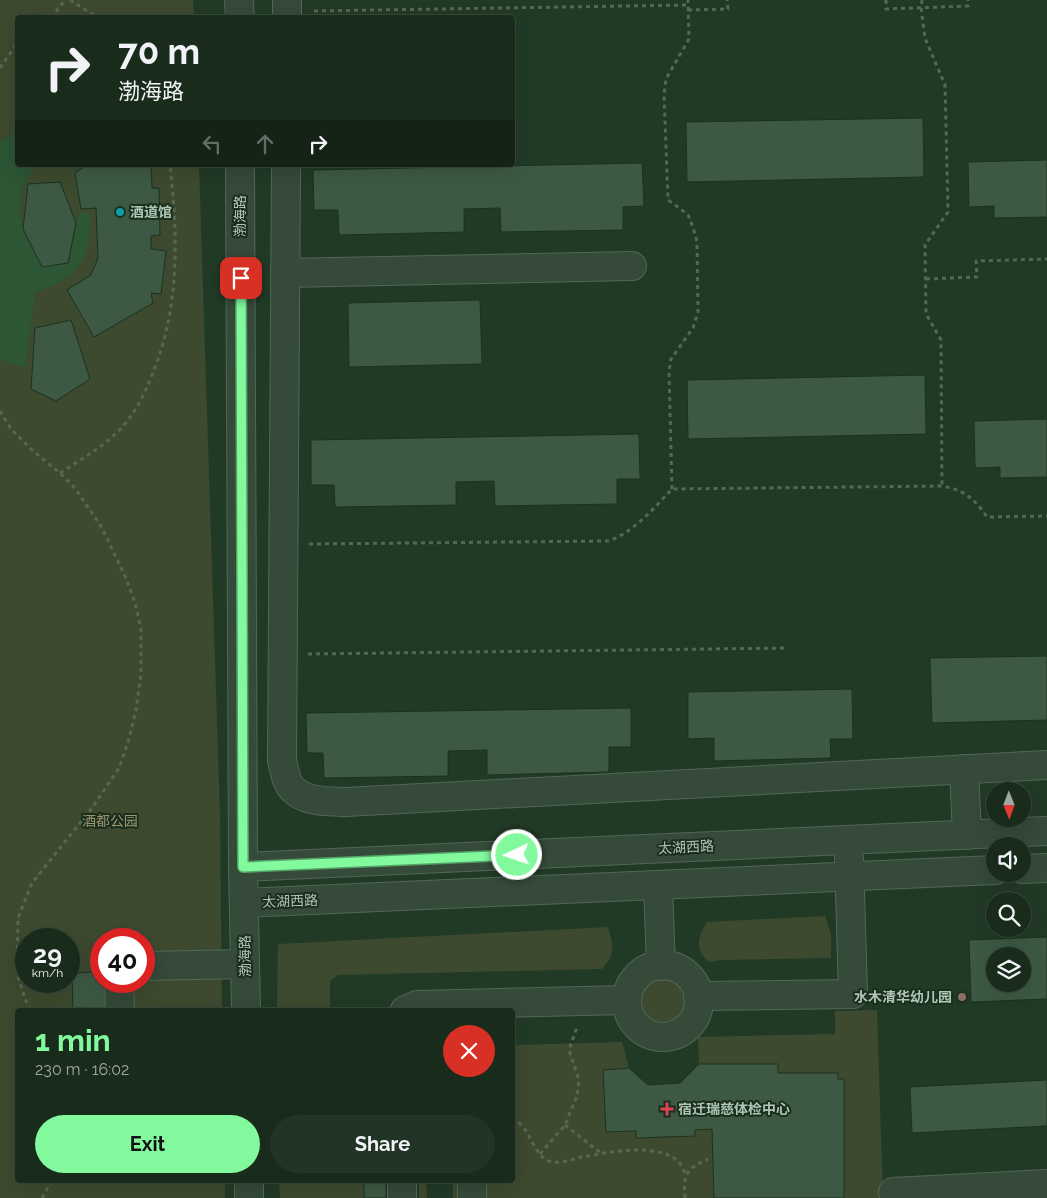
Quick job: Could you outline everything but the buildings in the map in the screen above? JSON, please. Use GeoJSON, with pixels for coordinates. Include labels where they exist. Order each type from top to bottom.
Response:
{"type":"FeatureCollection","features":[{"type":"Feature","properties":{"kind":"street"},"geometry":{"type":"LineString","coordinates":[[240,0],[240,15]]}},
{"type":"Feature","properties":{"kind":"street","name":"渤海路"},"geometry":{"type":"LineString","coordinates":[[240,167],[243,867]]}},
{"type":"Feature","properties":{"kind":"street"},"geometry":{"type":"LineString","coordinates":[[286,167],[282,761],[287,782],[299,795],[310,799],[346,802],[1047,765]]}},
{"type":"Feature","properties":{"kind":"street"},"geometry":{"type":"LineString","coordinates":[[285,273],[632,266]]}},
{"type":"Feature","properties":{"kind":"street"},"geometry":{"type":"LineString","coordinates":[[241,334],[285,334]]}},
{"type":"Feature","properties":{"kind":"street"},"geometry":{"type":"LineString","coordinates":[[964,769],[967,835]]}},
{"type":"Feature","properties":{"kind":"street","name":"太湖西路"},"geometry":{"type":"LineString","coordinates":[[986,870],[244,903],[243,867],[1047,831]]}},
{"type":"Feature","properties":{"kind":"street"},"geometry":{"type":"LineString","coordinates":[[698,996],[853,994],[849,840]]}},
{"type":"Feature","properties":{"kind":"street"},"geometry":{"type":"LineString","coordinates":[[1031,869],[1047,868]]}},
{"type":"Feature","properties":{"kind":"street"},"geometry":{"type":"LineString","coordinates":[[658,885],[661,966]]}},
{"type":"Feature","properties":{"kind":"street","name":"渤海路"},"geometry":{"type":"LineString","coordinates":[[244,903],[246,1008]]}},
{"type":"Feature","properties":{"kind":"street"},"geometry":{"type":"LineString","coordinates":[[155,966],[245,964]]}},
{"type":"Feature","properties":{"kind":"street"},"geometry":{"type":"LineString","coordinates":[[654,966],[661,966],[677,968],[687,975],[695,984],[698,996],[698,1008],[694,1019],[687,1029],[676,1035],[664,1037],[652,1036],[642,1031],[633,1022],[628,1012],[627,1000],[629,989],[635,978],[654,966]]}},
{"type":"Feature","properties":{"kind":"street"},"geometry":{"type":"LineString","coordinates":[[119,993],[120,1008]]}},
{"type":"Feature","properties":{"kind":"street"},"geometry":{"type":"LineString","coordinates":[[410,1008],[417,1005],[472,1007],[627,1000]]}},
{"type":"Feature","properties":{"kind":"street"},"geometry":{"type":"LineString","coordinates":[[249,1183],[249,1198]]}},
{"type":"Feature","properties":{"kind":"street"},"geometry":{"type":"LineString","coordinates":[[402,1183],[402,1198]]}},
{"type":"Feature","properties":{"kind":"street"},"geometry":{"type":"LineString","coordinates":[[472,1183],[472,1198]]}},
{"type":"Feature","properties":{"kind":"street"},"geometry":{"type":"LineString","coordinates":[[893,1192],[1047,1184]]}},
{"type":"Feature","properties":{"kind":"path"},"geometry":{"type":"LineString","coordinates":[[53,15],[65,0]]}},
{"type":"Feature","properties":{"kind":"path"},"geometry":{"type":"LineString","coordinates":[[70,0],[93,15]]}},
{"type":"Feature","properties":{"kind":"path"},"geometry":{"type":"LineString","coordinates":[[672,490],[669,372],[671,359],[693,328],[698,312],[697,242],[688,215],[668,200],[664,95],[666,79],[689,39],[688,0]]}},
{"type":"Feature","properties":{"kind":"path"},"geometry":{"type":"LineString","coordinates":[[287,10],[728,9],[728,0]]}},
{"type":"Feature","properties":{"kind":"path"},"geometry":{"type":"LineString","coordinates":[[886,0],[886,9],[968,6],[968,0]]}},
{"type":"Feature","properties":{"kind":"path"},"geometry":{"type":"LineString","coordinates":[[922,0],[921,8],[925,38],[945,85],[948,212],[926,245],[926,314],[941,340],[942,486]]}},
{"type":"Feature","properties":{"kind":"path"},"geometry":{"type":"LineString","coordinates":[[0,68],[15,46]]}},
{"type":"Feature","properties":{"kind":"path"},"geometry":{"type":"LineString","coordinates":[[60,473],[105,444],[124,424],[144,396],[161,354],[171,310],[176,262],[170,167]]}},
{"type":"Feature","properties":{"kind":"path"},"geometry":{"type":"LineString","coordinates":[[926,279],[977,277],[976,261],[1047,259]]}},
{"type":"Feature","properties":{"kind":"path"},"geometry":{"type":"LineString","coordinates":[[0,411],[10,428],[75,488],[102,528],[126,578],[141,628],[141,674],[134,719],[119,768],[92,808],[32,883],[18,918],[17,974],[30,1008]]}},
{"type":"Feature","properties":{"kind":"path"},"geometry":{"type":"LineString","coordinates":[[284,544],[609,541],[620,537],[638,524],[672,490],[942,486],[967,494],[980,506],[987,517],[1047,516]]}},
{"type":"Feature","properties":{"kind":"path"},"geometry":{"type":"LineString","coordinates":[[283,655],[788,648]]}},
{"type":"Feature","properties":{"kind":"path"},"geometry":{"type":"LineString","coordinates":[[540,1154],[565,1125],[577,1096],[579,1080],[570,1050],[575,1030],[594,1001]]}},
{"type":"Feature","properties":{"kind":"path"},"geometry":{"type":"LineString","coordinates":[[515,1120],[522,1125],[540,1154],[549,1161],[563,1162],[580,1157],[621,1151],[651,1150],[668,1154],[680,1162],[686,1175],[685,1198]]}},
{"type":"Feature","properties":{"kind":"path"},"geometry":{"type":"LineString","coordinates":[[565,1125],[603,1154]]}},
{"type":"Feature","properties":{"kind":"path"},"geometry":{"type":"LineString","coordinates":[[686,1175],[692,1166],[708,1159]]}},
{"type":"Feature","properties":{"kind":"path"},"geometry":{"type":"LineString","coordinates":[[42,1198],[50,1183]]}},
{"type":"Feature","properties":{"kind":"green space","name":"酒都公园"},"geometry":{"type":"Polygon","coordinates":[[[0,0],[193,0],[194,15],[15,15],[15,167],[199,167],[220,815],[222,1008],[15,1008],[15,1183],[225,1183],[225,1198],[0,1198],[0,0]]]}},
{"type":"Feature","properties":{"kind":"green space"},"geometry":{"type":"Polygon","coordinates":[[[825,916],[831,934],[831,958],[721,960],[709,962],[701,953],[699,943],[701,933],[707,922],[825,916]]]}},
{"type":"Feature","properties":{"kind":"green space"},"geometry":{"type":"Polygon","coordinates":[[[608,927],[612,950],[610,958],[602,969],[338,975],[330,981],[330,1008],[277,1008],[278,944],[608,927]]]}},
{"type":"Feature","properties":{"kind":"green space"},"geometry":{"type":"Polygon","coordinates":[[[664,978],[678,982],[685,989],[689,1003],[685,1017],[678,1024],[664,1028],[650,1024],[643,1017],[639,1003],[643,989],[650,982],[664,978]]]}},
{"type":"Feature","properties":{"kind":"green space"},"geometry":{"type":"Polygon","coordinates":[[[877,1010],[883,1198],[484,1198],[484,1183],[515,1183],[515,1045],[622,1042],[629,1068],[648,1085],[680,1083],[699,1064],[698,1037],[835,1034],[835,1011],[877,1010]]]}},
{"type":"Feature","properties":{"kind":"green space"},"geometry":{"type":"Polygon","coordinates":[[[279,1183],[383,1183],[383,1198],[280,1198],[279,1183]]]}},
{"type":"Feature","properties":{"kind":"green space"},"geometry":{"type":"Polygon","coordinates":[[[419,1183],[426,1183],[427,1198],[419,1198],[419,1183]]]}},
{"type":"Feature","properties":{"kind":"green space"},"geometry":{"type":"Polygon","coordinates":[[[453,1183],[460,1183],[460,1198],[453,1198],[453,1183]]]}},
{"type":"Feature","properties":{"kind":"shaded area"},"geometry":{"type":"Polygon","coordinates":[[[15,132],[15,167],[38,167],[31,173],[22,190],[20,210],[23,229],[42,267],[68,263],[79,212],[90,213],[86,254],[76,270],[52,286],[35,292],[25,367],[8,364],[0,358],[0,142],[15,132]]]}},
{"type":"Feature","properties":{"kind":"place","name":"酒道馆"},"geometry":{"type":"Point","coordinates":[120,212]}},
{"type":"Feature","properties":{"kind":"place","name":"水木清华幼儿园"},"geometry":{"type":"Point","coordinates":[962,997]}},
{"type":"Feature","properties":{"kind":"place","name":"宿迁瑞慈体检中心"},"geometry":{"type":"Point","coordinates":[667,1109]}},
{"type":"Feature","properties":{"kind":"route"},"geometry":{"type":"LineString","coordinates":[[241,278],[243,867],[517,855]]}}]}
